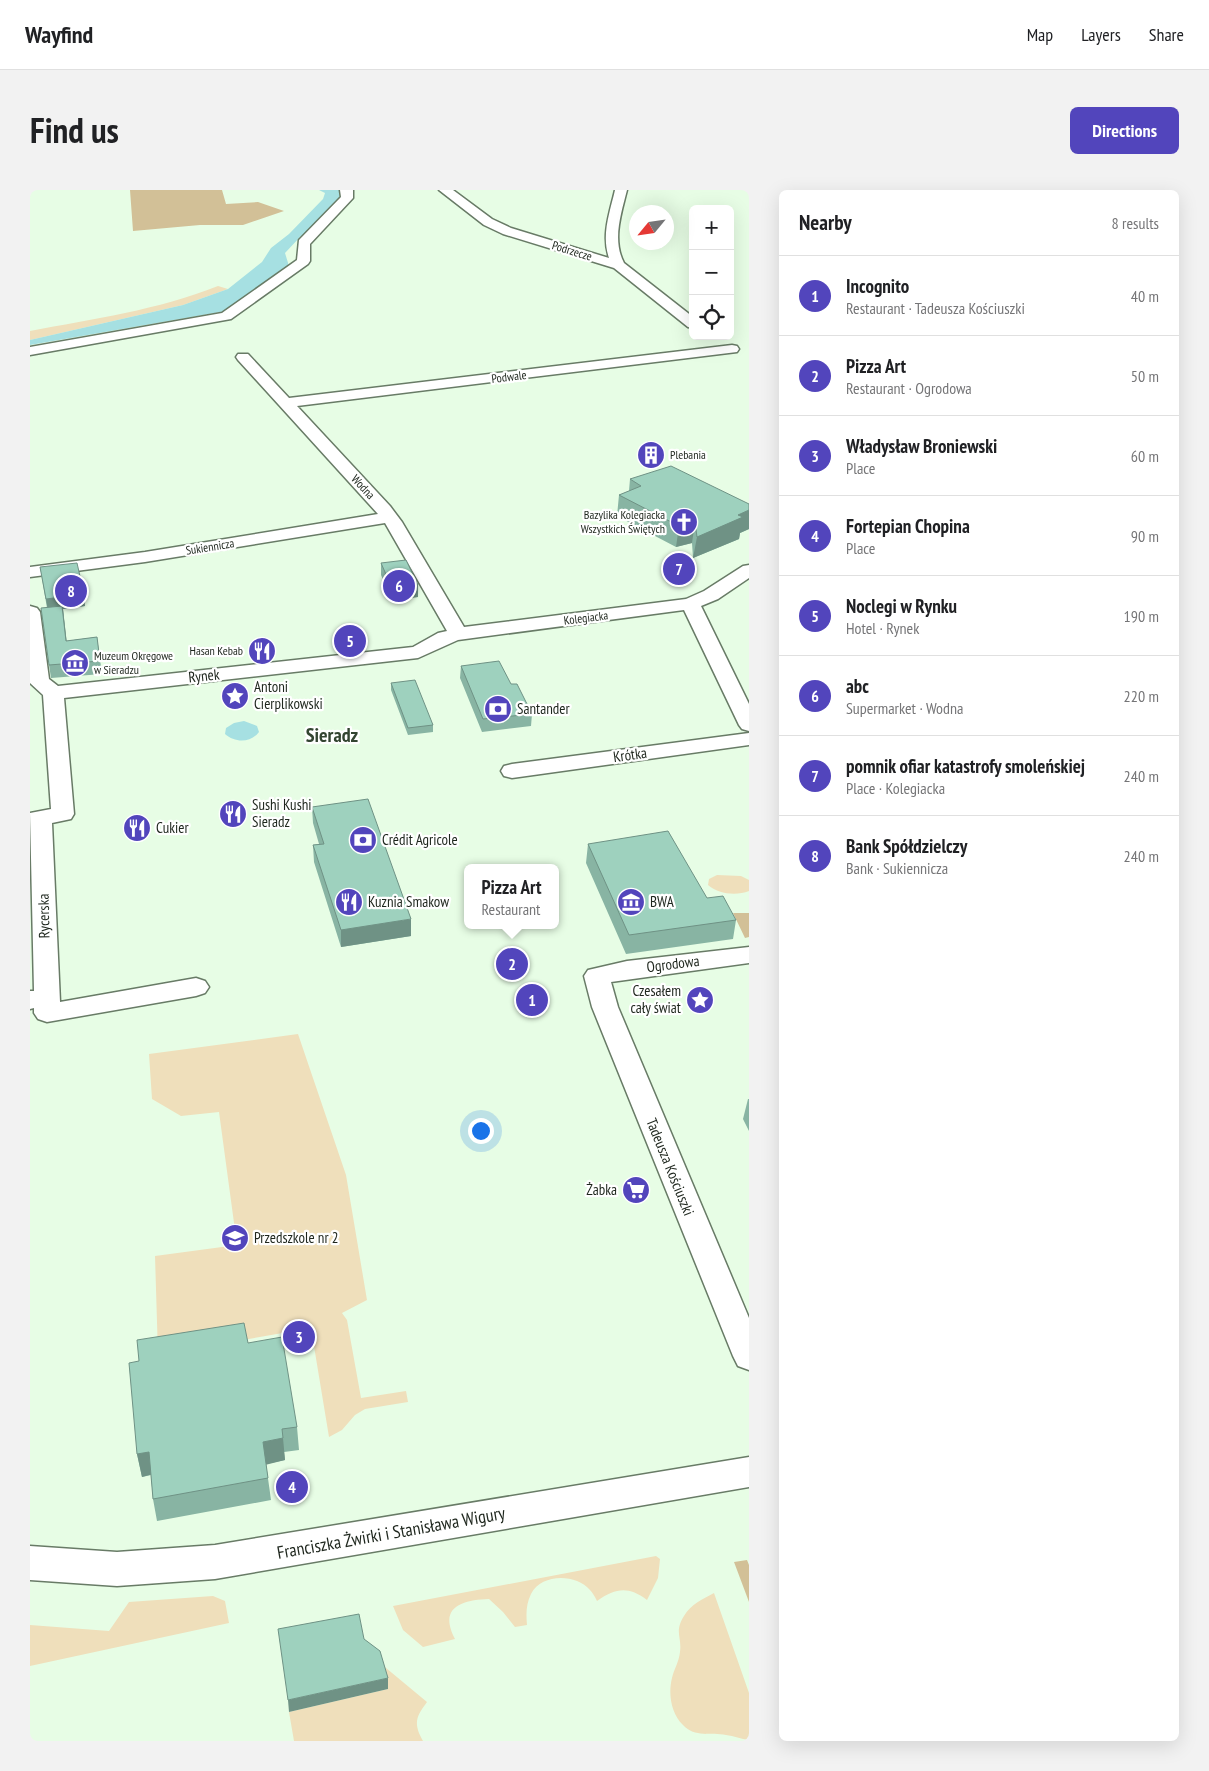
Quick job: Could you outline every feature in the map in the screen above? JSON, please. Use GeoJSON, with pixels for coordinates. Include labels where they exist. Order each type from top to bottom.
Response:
{"type":"FeatureCollection","features":[{"type":"Feature","properties":{"kind":"street"},"geometry":{"type":"LineString","coordinates":[[30,352],[226,316],[303,261],[304,243],[347,198],[348,192],[346,190]]}},
{"type":"Feature","properties":{"kind":"street","name":"Podrzecze"},"geometry":{"type":"LineString","coordinates":[[445,190],[488,222],[507,231],[619,265],[689,321]]}},
{"type":"Feature","properties":{"kind":"street"},"geometry":{"type":"LineString","coordinates":[[619,265],[615,260],[612,240],[621,190]]}},
{"type":"Feature","properties":{"kind":"street","name":"Podwale"},"geometry":{"type":"LineString","coordinates":[[285,403],[739,351],[718,340]]}},
{"type":"Feature","properties":{"kind":"street","name":"Wodna"},"geometry":{"type":"LineString","coordinates":[[243,357],[390,516],[458,634]]}},
{"type":"Feature","properties":{"kind":"street","name":"Sukiennicza"},"geometry":{"type":"LineString","coordinates":[[30,572],[145,557],[390,516]]}},
{"type":"Feature","properties":{"kind":"street","name":"Kolegiacka"},"geometry":{"type":"LineString","coordinates":[[418,652],[445,638],[458,634],[690,604],[711,595],[749,570]]}},
{"type":"Feature","properties":{"kind":"street"},"geometry":{"type":"LineString","coordinates":[[690,604],[749,725]]}},
{"type":"Feature","properties":{"kind":"street"},"geometry":{"type":"LineString","coordinates":[[30,612],[39,681],[52,693],[45,817]]}},
{"type":"Feature","properties":{"kind":"street","name":"Rynek"},"geometry":{"type":"LineString","coordinates":[[52,693],[418,652]]}},
{"type":"Feature","properties":{"kind":"street","name":"Krótka"},"geometry":{"type":"LineString","coordinates":[[512,771],[749,740]]}},
{"type":"Feature","properties":{"kind":"street","name":"Rycerska"},"geometry":{"type":"LineString","coordinates":[[38,999],[45,817]]}},
{"type":"Feature","properties":{"kind":"street","name":"Ogrodowa"},"geometry":{"type":"LineString","coordinates":[[597,976],[627,970],[749,955]]}},
{"type":"Feature","properties":{"kind":"street","name":"Tadeusza Kościuszki"},"geometry":{"type":"LineString","coordinates":[[597,976],[609,1016],[749,1356]]}},
{"type":"Feature","properties":{"kind":"street"},"geometry":{"type":"LineString","coordinates":[[38,999],[47,1012],[196,987]]}},
{"type":"Feature","properties":{"kind":"street","name":"Franciszka Żwirki i Stanisława Wigury"},"geometry":{"type":"LineString","coordinates":[[30,1562],[117,1569],[215,1562],[749,1472]]}},
{"type":"Feature","properties":{"kind":"shaded area"},"geometry":{"type":"Polygon","coordinates":[[[130,190],[222,190],[226,204],[258,202],[284,211],[243,225],[200,225],[133,231],[130,190]]]}},
{"type":"Feature","properties":{"kind":"shaded area"},"geometry":{"type":"Polygon","coordinates":[[[218,286],[228,289],[183,305],[30,340],[30,331],[149,308],[218,286]]]}},
{"type":"Feature","properties":{"kind":"shaded area"},"geometry":{"type":"Polygon","coordinates":[[[717,875],[741,876],[749,880],[749,891],[733,894],[712,888],[708,885],[709,879],[717,875]]]}},
{"type":"Feature","properties":{"kind":"shaded area"},"geometry":{"type":"Polygon","coordinates":[[[733,913],[749,913],[749,937],[745,938],[733,913]]]}},
{"type":"Feature","properties":{"kind":"shaded area"},"geometry":{"type":"Polygon","coordinates":[[[298,1034],[346,1175],[367,1300],[342,1313],[347,1320],[361,1398],[406,1391],[408,1402],[365,1409],[355,1415],[342,1430],[329,1437],[311,1328],[158,1355],[155,1256],[237,1245],[219,1112],[181,1116],[152,1099],[149,1054],[298,1034]]]}},
{"type":"Feature","properties":{"kind":"shaded area"},"geometry":{"type":"Polygon","coordinates":[[[656,1556],[660,1559],[658,1578],[647,1600],[634,1592],[622,1590],[610,1593],[597,1601],[590,1590],[576,1581],[559,1578],[551,1579],[536,1587],[531,1594],[527,1609],[527,1625],[515,1627],[489,1599],[470,1601],[456,1607],[451,1613],[449,1619],[450,1628],[455,1639],[423,1647],[403,1630],[393,1606],[656,1556]]]}},
{"type":"Feature","properties":{"kind":"shaded area"},"geometry":{"type":"Polygon","coordinates":[[[747,1560],[749,1565],[749,1602],[734,1562],[747,1560]]]}},
{"type":"Feature","properties":{"kind":"shaded area"},"geometry":{"type":"Polygon","coordinates":[[[714,1593],[749,1693],[749,1740],[720,1734],[693,1732],[679,1720],[671,1703],[671,1684],[680,1647],[679,1626],[687,1612],[694,1605],[714,1593]]]}},
{"type":"Feature","properties":{"kind":"shaded area"},"geometry":{"type":"Polygon","coordinates":[[[213,1596],[225,1601],[229,1623],[30,1666],[30,1625],[109,1631],[129,1602],[213,1596]]]}},
{"type":"Feature","properties":{"kind":"shaded area"},"geometry":{"type":"Polygon","coordinates":[[[380,1663],[427,1702],[417,1720],[418,1729],[423,1741],[294,1741],[289,1712],[388,1689],[380,1663]]]}},
{"type":"Feature","properties":{"kind":"water"},"geometry":{"type":"Polygon","coordinates":[[[319,190],[339,190],[340,197],[307,235],[301,236],[285,253],[289,266],[226,311],[30,345],[30,340],[183,305],[228,289],[262,262],[271,248],[289,234],[323,199],[325,193],[319,190]]]}},
{"type":"Feature","properties":{"kind":"water"},"geometry":{"type":"Polygon","coordinates":[[[244,721],[257,726],[259,732],[256,736],[247,740],[238,740],[225,734],[226,728],[234,723],[244,721]]]}},
{"type":"Feature","properties":{"kind":"building"},"geometry":{"type":"Polygon","coordinates":[[[671,466],[749,504],[749,510],[738,515],[743,517],[697,537],[695,522],[679,526],[619,495],[641,486],[630,479],[671,466]]]}},
{"type":"Feature","properties":{"kind":"building"},"geometry":{"type":"Polygon","coordinates":[[[406,560],[418,585],[392,588],[381,563],[406,560]]]}},
{"type":"Feature","properties":{"kind":"building"},"geometry":{"type":"Polygon","coordinates":[[[77,563],[84,594],[46,599],[40,567],[77,563]]]}},
{"type":"Feature","properties":{"kind":"building"},"geometry":{"type":"Polygon","coordinates":[[[62,606],[66,641],[97,637],[100,661],[49,665],[41,608],[62,606]]]}},
{"type":"Feature","properties":{"kind":"building"},"geometry":{"type":"Polygon","coordinates":[[[499,661],[511,684],[517,684],[532,714],[483,719],[461,666],[499,661]]]}},
{"type":"Feature","properties":{"kind":"building"},"geometry":{"type":"Polygon","coordinates":[[[415,680],[433,725],[408,728],[391,683],[415,680]]]}},
{"type":"Feature","properties":{"kind":"building"},"geometry":{"type":"Polygon","coordinates":[[[368,799],[411,919],[341,930],[313,845],[324,844],[312,807],[368,799]]]}},
{"type":"Feature","properties":{"kind":"building"},"geometry":{"type":"Polygon","coordinates":[[[668,831],[707,898],[723,896],[736,920],[629,935],[588,844],[668,831]]]}},
{"type":"Feature","properties":{"kind":"building"},"geometry":{"type":"Polygon","coordinates":[[[244,1323],[248,1343],[282,1337],[297,1427],[282,1429],[283,1438],[263,1442],[268,1478],[153,1499],[149,1452],[137,1454],[129,1363],[139,1361],[137,1340],[244,1323]]]}},
{"type":"Feature","properties":{"kind":"building"},"geometry":{"type":"Polygon","coordinates":[[[359,1614],[364,1639],[380,1651],[388,1678],[288,1700],[278,1629],[359,1614]]]}},
{"type":"Feature","properties":{"kind":"place","name":"Plebania"},"geometry":{"type":"Point","coordinates":[651,455]}},
{"type":"Feature","properties":{"kind":"place","name":"Bazylika Kolegiacka Wszystkich Świętych"},"geometry":{"type":"Point","coordinates":[684,522]}},
{"type":"Feature","properties":{"kind":"place","name":"pomnik ofiar katastrofy smoleńskiej"},"geometry":{"type":"Point","coordinates":[679,569]}},
{"type":"Feature","properties":{"kind":"place","name":"abc"},"geometry":{"type":"Point","coordinates":[399,586]}},
{"type":"Feature","properties":{"kind":"place","name":"Bank Spółdzielczy"},"geometry":{"type":"Point","coordinates":[71,591]}},
{"type":"Feature","properties":{"kind":"place","name":"Noclegi w Rynku"},"geometry":{"type":"Point","coordinates":[350,641]}},
{"type":"Feature","properties":{"kind":"place","name":"Hasan Kebab"},"geometry":{"type":"Point","coordinates":[262,651]}},
{"type":"Feature","properties":{"kind":"place","name":"Muzeum Okręgowe w Sieradzu"},"geometry":{"type":"Point","coordinates":[75,663]}},
{"type":"Feature","properties":{"kind":"place","name":"Antoni Cierplikowski"},"geometry":{"type":"Point","coordinates":[235,696]}},
{"type":"Feature","properties":{"kind":"place","name":"Santander"},"geometry":{"type":"Point","coordinates":[498,709]}},
{"type":"Feature","properties":{"kind":"place","name":"Sushi Kushi Sieradz"},"geometry":{"type":"Point","coordinates":[233,814]}},
{"type":"Feature","properties":{"kind":"place","name":"Cukier"},"geometry":{"type":"Point","coordinates":[137,828]}},
{"type":"Feature","properties":{"kind":"place","name":"Crédit Agricole"},"geometry":{"type":"Point","coordinates":[363,840]}},
{"type":"Feature","properties":{"kind":"place","name":"Kuznia Smakow"},"geometry":{"type":"Point","coordinates":[349,902]}},
{"type":"Feature","properties":{"kind":"place","name":"BWA"},"geometry":{"type":"Point","coordinates":[631,902]}},
{"type":"Feature","properties":{"kind":"place","name":"Pizza Art"},"geometry":{"type":"Point","coordinates":[512,964]}},
{"type":"Feature","properties":{"kind":"place","name":"Incognito"},"geometry":{"type":"Point","coordinates":[532,1000]}},
{"type":"Feature","properties":{"kind":"place","name":"Czesałem cały świat"},"geometry":{"type":"Point","coordinates":[700,1000]}},
{"type":"Feature","properties":{"kind":"place","name":"Żabka"},"geometry":{"type":"Point","coordinates":[636,1190]}},
{"type":"Feature","properties":{"kind":"place","name":"Przedszkole nr 2"},"geometry":{"type":"Point","coordinates":[235,1238]}},
{"type":"Feature","properties":{"kind":"place","name":"Władysław Broniewski"},"geometry":{"type":"Point","coordinates":[299,1337]}},
{"type":"Feature","properties":{"kind":"place","name":"Fortepian Chopina"},"geometry":{"type":"Point","coordinates":[292,1487]}},
{"type":"Feature","properties":{"kind":"district","name":"Sieradz"},"geometry":{"type":"Point","coordinates":[332,735]}}]}
